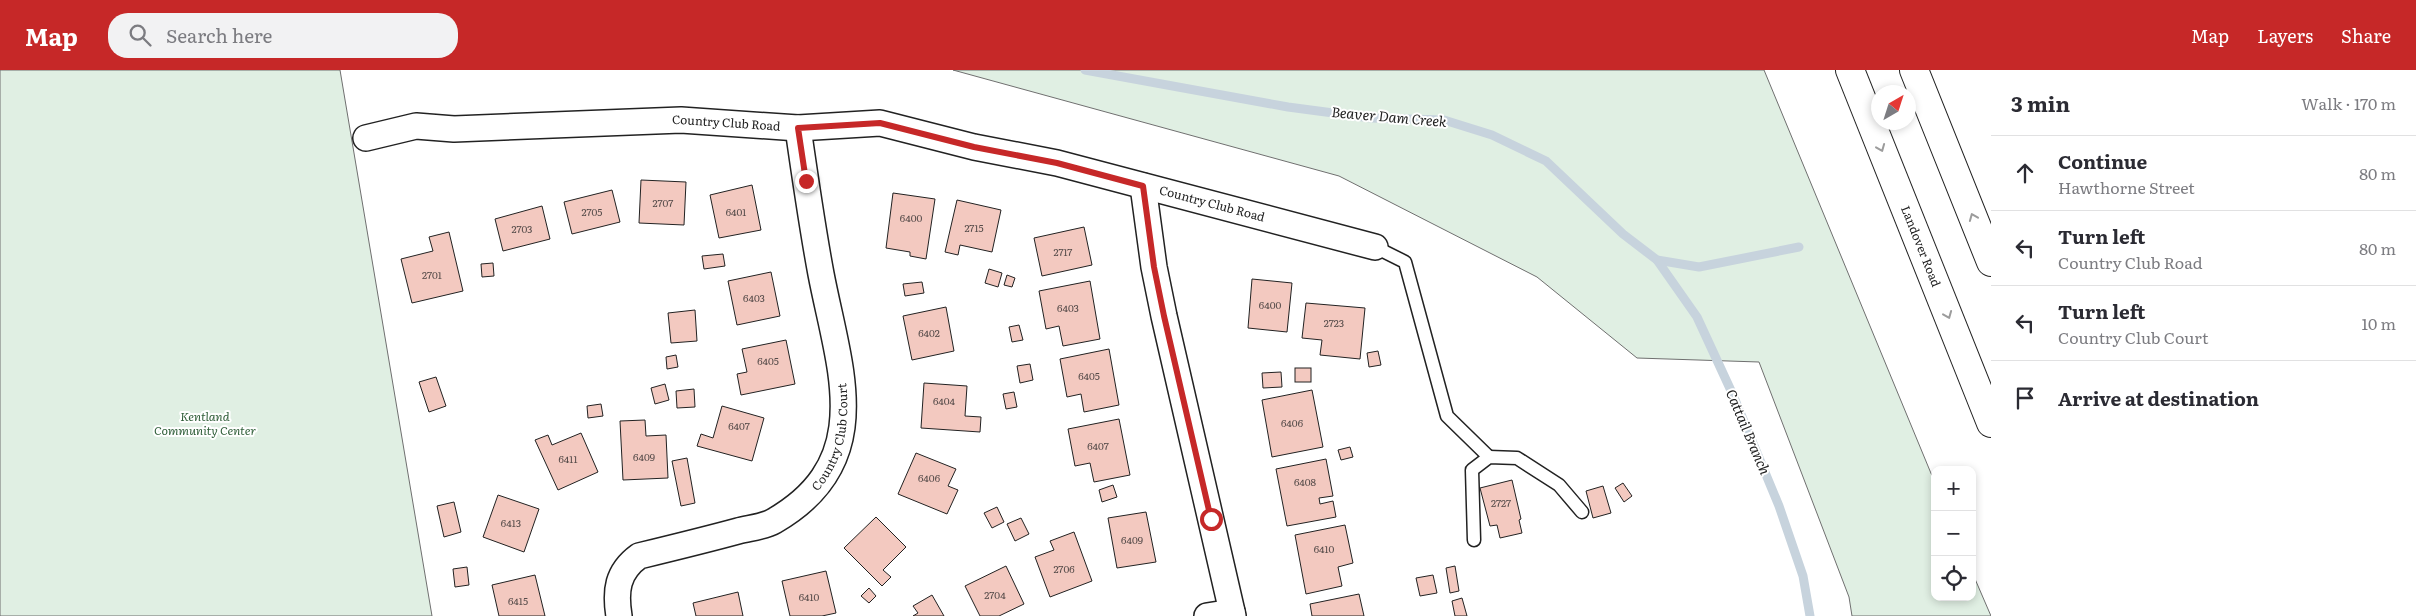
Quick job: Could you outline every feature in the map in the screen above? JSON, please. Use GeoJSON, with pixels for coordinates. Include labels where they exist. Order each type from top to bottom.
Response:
{"type":"FeatureCollection","features":[{"type":"Feature","properties":{"kind":"main road","name":"Landover Road"},"geometry":{"type":"LineString","coordinates":[[1850,70],[1991,423]]}},
{"type":"Feature","properties":{"kind":"main road"},"geometry":{"type":"LineString","coordinates":[[1914,70],[1991,262]]}},
{"type":"Feature","properties":{"kind":"street","name":"Country Club Road"},"geometry":{"type":"LineString","coordinates":[[366,138],[416,126],[454,129],[681,120],[798,128],[880,123],[974,147],[1057,163],[1375,247]]}},
{"type":"Feature","properties":{"kind":"street","name":"Country Club Court"},"geometry":{"type":"LineString","coordinates":[[619,616],[616,593],[618,582],[625,568],[638,556],[772,522],[807,499],[821,482],[835,453],[844,424],[844,392],[839,351],[822,275],[798,128]]}},
{"type":"Feature","properties":{"kind":"street"},"geometry":{"type":"LineString","coordinates":[[1143,186],[1154,267],[1164,316],[1233,614],[1207,616]]}},
{"type":"Feature","properties":{"kind":"lane"},"geometry":{"type":"LineString","coordinates":[[1375,247],[1405,262],[1447,416],[1489,457]]}},
{"type":"Feature","properties":{"kind":"lane"},"geometry":{"type":"LineString","coordinates":[[1474,540],[1472,470],[1489,457],[1517,458],[1559,484],[1582,512]]}},
{"type":"Feature","properties":{"kind":"green space","name":"Kentland Community Center"},"geometry":{"type":"Polygon","coordinates":[[[0,70],[340,70],[432,616],[0,616],[0,70]]]}},
{"type":"Feature","properties":{"kind":"green space"},"geometry":{"type":"Polygon","coordinates":[[[953,70],[1764,70],[1931,473],[1931,601],[1976,601],[1976,581],[1991,616],[1852,616],[1849,597],[1759,362],[1637,358],[1537,277],[1339,176],[953,70]]]}},
{"type":"Feature","properties":{"kind":"building"},"geometry":{"type":"Polygon","coordinates":[[[641,180],[686,182],[684,225],[639,223],[641,180]]]}},
{"type":"Feature","properties":{"kind":"building"},"geometry":{"type":"Polygon","coordinates":[[[752,185],[761,230],[719,238],[710,195],[752,185]]]}},
{"type":"Feature","properties":{"kind":"building"},"geometry":{"type":"Polygon","coordinates":[[[612,190],[620,222],[572,234],[564,202],[612,190]]]}},
{"type":"Feature","properties":{"kind":"building"},"geometry":{"type":"Polygon","coordinates":[[[893,193],[935,199],[926,259],[910,256],[910,252],[886,248],[893,193]]]}},
{"type":"Feature","properties":{"kind":"building"},"geometry":{"type":"Polygon","coordinates":[[[957,200],[1001,210],[992,252],[960,245],[958,255],[945,252],[957,200]]]}},
{"type":"Feature","properties":{"kind":"building"},"geometry":{"type":"Polygon","coordinates":[[[542,206],[550,239],[503,251],[495,219],[542,206]]]}},
{"type":"Feature","properties":{"kind":"building"},"geometry":{"type":"Polygon","coordinates":[[[1084,227],[1092,265],[1042,276],[1034,238],[1084,227]]]}},
{"type":"Feature","properties":{"kind":"building"},"geometry":{"type":"Polygon","coordinates":[[[449,232],[463,291],[412,303],[401,259],[433,251],[429,237],[449,232]]]}},
{"type":"Feature","properties":{"kind":"building"},"geometry":{"type":"Polygon","coordinates":[[[723,254],[725,266],[704,269],[702,256],[723,254]]]}},
{"type":"Feature","properties":{"kind":"building"},"geometry":{"type":"Polygon","coordinates":[[[493,263],[494,276],[482,277],[481,264],[493,263]]]}},
{"type":"Feature","properties":{"kind":"building"},"geometry":{"type":"Polygon","coordinates":[[[989,269],[1002,273],[998,287],[985,283],[989,269]]]}},
{"type":"Feature","properties":{"kind":"building"},"geometry":{"type":"Polygon","coordinates":[[[771,272],[780,316],[737,325],[728,281],[771,272]]]}},
{"type":"Feature","properties":{"kind":"building"},"geometry":{"type":"Polygon","coordinates":[[[1007,275],[1015,278],[1012,287],[1004,285],[1007,275]]]}},
{"type":"Feature","properties":{"kind":"building"},"geometry":{"type":"Polygon","coordinates":[[[1252,279],[1292,283],[1287,332],[1248,328],[1252,279]]]}},
{"type":"Feature","properties":{"kind":"building"},"geometry":{"type":"Polygon","coordinates":[[[1090,281],[1100,339],[1063,346],[1059,326],[1046,329],[1039,291],[1090,281]]]}},
{"type":"Feature","properties":{"kind":"building"},"geometry":{"type":"Polygon","coordinates":[[[922,282],[924,293],[905,296],[903,284],[922,282]]]}},
{"type":"Feature","properties":{"kind":"building"},"geometry":{"type":"Polygon","coordinates":[[[1306,303],[1365,308],[1360,359],[1320,355],[1322,340],[1302,338],[1306,303]]]}},
{"type":"Feature","properties":{"kind":"building"},"geometry":{"type":"Polygon","coordinates":[[[946,307],[954,351],[912,360],[903,316],[946,307]]]}},
{"type":"Feature","properties":{"kind":"building"},"geometry":{"type":"Polygon","coordinates":[[[695,310],[697,341],[671,343],[668,313],[695,310]]]}},
{"type":"Feature","properties":{"kind":"building"},"geometry":{"type":"Polygon","coordinates":[[[1019,325],[1023,340],[1012,342],[1009,327],[1019,325]]]}},
{"type":"Feature","properties":{"kind":"building"},"geometry":{"type":"Polygon","coordinates":[[[786,340],[795,384],[741,395],[737,374],[747,372],[742,349],[786,340]]]}},
{"type":"Feature","properties":{"kind":"building"},"geometry":{"type":"Polygon","coordinates":[[[1109,349],[1119,405],[1084,412],[1081,394],[1067,397],[1060,359],[1109,349]]]}},
{"type":"Feature","properties":{"kind":"building"},"geometry":{"type":"Polygon","coordinates":[[[1378,351],[1381,365],[1369,367],[1367,353],[1378,351]]]}},
{"type":"Feature","properties":{"kind":"building"},"geometry":{"type":"Polygon","coordinates":[[[676,355],[678,367],[667,369],[666,357],[676,355]]]}},
{"type":"Feature","properties":{"kind":"building"},"geometry":{"type":"Polygon","coordinates":[[[1030,364],[1033,380],[1020,383],[1017,366],[1030,364]]]}},
{"type":"Feature","properties":{"kind":"building"},"geometry":{"type":"Polygon","coordinates":[[[1295,368],[1311,368],[1311,382],[1295,382],[1295,368]]]}},
{"type":"Feature","properties":{"kind":"building"},"geometry":{"type":"Polygon","coordinates":[[[1281,372],[1282,387],[1263,388],[1262,373],[1281,372]]]}},
{"type":"Feature","properties":{"kind":"building"},"geometry":{"type":"Polygon","coordinates":[[[436,377],[446,406],[429,412],[419,382],[436,377]]]}},
{"type":"Feature","properties":{"kind":"building"},"geometry":{"type":"Polygon","coordinates":[[[924,383],[967,386],[965,416],[981,417],[980,432],[921,428],[924,383]]]}},
{"type":"Feature","properties":{"kind":"building"},"geometry":{"type":"Polygon","coordinates":[[[665,384],[669,400],[655,404],[651,388],[665,384]]]}},
{"type":"Feature","properties":{"kind":"building"},"geometry":{"type":"Polygon","coordinates":[[[694,389],[695,407],[677,408],[676,391],[694,389]]]}},
{"type":"Feature","properties":{"kind":"building"},"geometry":{"type":"Polygon","coordinates":[[[1312,390],[1323,447],[1272,457],[1262,400],[1312,390]]]}},
{"type":"Feature","properties":{"kind":"building"},"geometry":{"type":"Polygon","coordinates":[[[1014,392],[1017,407],[1006,409],[1003,394],[1014,392]]]}},
{"type":"Feature","properties":{"kind":"building"},"geometry":{"type":"Polygon","coordinates":[[[601,404],[603,416],[588,418],[587,406],[601,404]]]}},
{"type":"Feature","properties":{"kind":"building"},"geometry":{"type":"Polygon","coordinates":[[[722,406],[764,418],[752,461],[697,446],[701,434],[713,438],[722,406]]]}},
{"type":"Feature","properties":{"kind":"building"},"geometry":{"type":"Polygon","coordinates":[[[1119,419],[1130,475],[1094,482],[1090,463],[1075,466],[1068,429],[1119,419]]]}},
{"type":"Feature","properties":{"kind":"building"},"geometry":{"type":"Polygon","coordinates":[[[645,420],[646,436],[666,435],[668,478],[623,480],[620,421],[645,420]]]}},
{"type":"Feature","properties":{"kind":"building"},"geometry":{"type":"Polygon","coordinates":[[[581,433],[598,472],[558,490],[535,440],[548,435],[552,445],[581,433]]]}},
{"type":"Feature","properties":{"kind":"building"},"geometry":{"type":"Polygon","coordinates":[[[1350,447],[1353,457],[1341,460],[1338,450],[1350,447]]]}},
{"type":"Feature","properties":{"kind":"building"},"geometry":{"type":"Polygon","coordinates":[[[916,453],[956,469],[948,486],[958,490],[947,514],[898,494],[916,453]]]}},
{"type":"Feature","properties":{"kind":"building"},"geometry":{"type":"Polygon","coordinates":[[[687,458],[695,503],[681,506],[672,461],[687,458]]]}},
{"type":"Feature","properties":{"kind":"building"},"geometry":{"type":"Polygon","coordinates":[[[1326,459],[1333,496],[1319,498],[1320,504],[1333,501],[1336,517],[1287,526],[1276,469],[1326,459]]]}},
{"type":"Feature","properties":{"kind":"building"},"geometry":{"type":"Polygon","coordinates":[[[1512,480],[1521,519],[1519,520],[1522,533],[1500,538],[1497,525],[1490,526],[1480,488],[1512,480]]]}},
{"type":"Feature","properties":{"kind":"building"},"geometry":{"type":"Polygon","coordinates":[[[1623,483],[1632,496],[1624,502],[1615,488],[1623,483]]]}},
{"type":"Feature","properties":{"kind":"building"},"geometry":{"type":"Polygon","coordinates":[[[1113,485],[1117,497],[1102,502],[1099,490],[1113,485]]]}},
{"type":"Feature","properties":{"kind":"building"},"geometry":{"type":"Polygon","coordinates":[[[1603,486],[1611,513],[1593,518],[1586,491],[1603,486]]]}},
{"type":"Feature","properties":{"kind":"building"},"geometry":{"type":"Polygon","coordinates":[[[498,495],[539,509],[524,552],[483,537],[498,495]]]}},
{"type":"Feature","properties":{"kind":"building"},"geometry":{"type":"Polygon","coordinates":[[[454,502],[461,532],[444,537],[437,506],[454,502]]]}},
{"type":"Feature","properties":{"kind":"building"},"geometry":{"type":"Polygon","coordinates":[[[997,507],[1004,522],[992,528],[984,513],[997,507]]]}},
{"type":"Feature","properties":{"kind":"building"},"geometry":{"type":"Polygon","coordinates":[[[1146,512],[1156,562],[1117,568],[1108,518],[1146,512]]]}},
{"type":"Feature","properties":{"kind":"building"},"geometry":{"type":"Polygon","coordinates":[[[876,517],[906,547],[883,570],[891,577],[882,586],[844,548],[876,517]]]}},
{"type":"Feature","properties":{"kind":"building"},"geometry":{"type":"Polygon","coordinates":[[[1021,518],[1029,534],[1015,541],[1007,524],[1021,518]]]}},
{"type":"Feature","properties":{"kind":"building"},"geometry":{"type":"Polygon","coordinates":[[[1345,525],[1353,563],[1338,567],[1342,586],[1306,594],[1295,535],[1345,525]]]}},
{"type":"Feature","properties":{"kind":"building"},"geometry":{"type":"Polygon","coordinates":[[[1074,532],[1092,581],[1050,597],[1035,557],[1054,550],[1050,541],[1074,532]]]}},
{"type":"Feature","properties":{"kind":"building"},"geometry":{"type":"Polygon","coordinates":[[[1006,566],[1024,604],[999,616],[980,616],[965,586],[1006,566]]]}},
{"type":"Feature","properties":{"kind":"building"},"geometry":{"type":"Polygon","coordinates":[[[1455,566],[1459,591],[1450,593],[1446,568],[1455,566]]]}},
{"type":"Feature","properties":{"kind":"building"},"geometry":{"type":"Polygon","coordinates":[[[467,567],[469,585],[455,587],[453,569],[467,567]]]}},
{"type":"Feature","properties":{"kind":"building"},"geometry":{"type":"Polygon","coordinates":[[[826,571],[836,613],[822,616],[790,616],[782,581],[826,571]]]}},
{"type":"Feature","properties":{"kind":"building"},"geometry":{"type":"Polygon","coordinates":[[[535,575],[545,616],[499,616],[492,585],[535,575]]]}},
{"type":"Feature","properties":{"kind":"building"},"geometry":{"type":"Polygon","coordinates":[[[1433,575],[1437,593],[1420,596],[1416,578],[1433,575]]]}},
{"type":"Feature","properties":{"kind":"building"},"geometry":{"type":"Polygon","coordinates":[[[869,588],[876,596],[869,603],[861,596],[869,588]]]}},
{"type":"Feature","properties":{"kind":"building"},"geometry":{"type":"Polygon","coordinates":[[[738,592],[743,616],[696,616],[693,603],[738,592]]]}},
{"type":"Feature","properties":{"kind":"building"},"geometry":{"type":"Polygon","coordinates":[[[1359,594],[1364,616],[1312,616],[1310,604],[1359,594]]]}},
{"type":"Feature","properties":{"kind":"building"},"geometry":{"type":"Polygon","coordinates":[[[932,595],[944,616],[913,616],[918,613],[913,606],[932,595]]]}},
{"type":"Feature","properties":{"kind":"building"},"geometry":{"type":"Polygon","coordinates":[[[1462,598],[1467,616],[1455,616],[1452,601],[1462,598]]]}},
{"type":"Feature","properties":{"kind":"waterway","name":"Beaver Dam Creek"},"geometry":{"type":"LineString","coordinates":[[1085,70],[1288,107],[1371,118],[1444,120],[1492,135],[1546,161],[1623,234],[1657,260],[1699,267],[1799,247]]}},
{"type":"Feature","properties":{"kind":"waterway","name":"Cattail Branch"},"geometry":{"type":"LineString","coordinates":[[1657,260],[1697,317],[1733,395],[1779,506],[1803,576],[1810,616]]}},
{"type":"Feature","properties":{"kind":"route"},"geometry":{"type":"LineString","coordinates":[[806,181],[798,128],[880,123],[974,147],[1057,163],[1143,186],[1154,267],[1164,316],[1211,519]]}}]}
